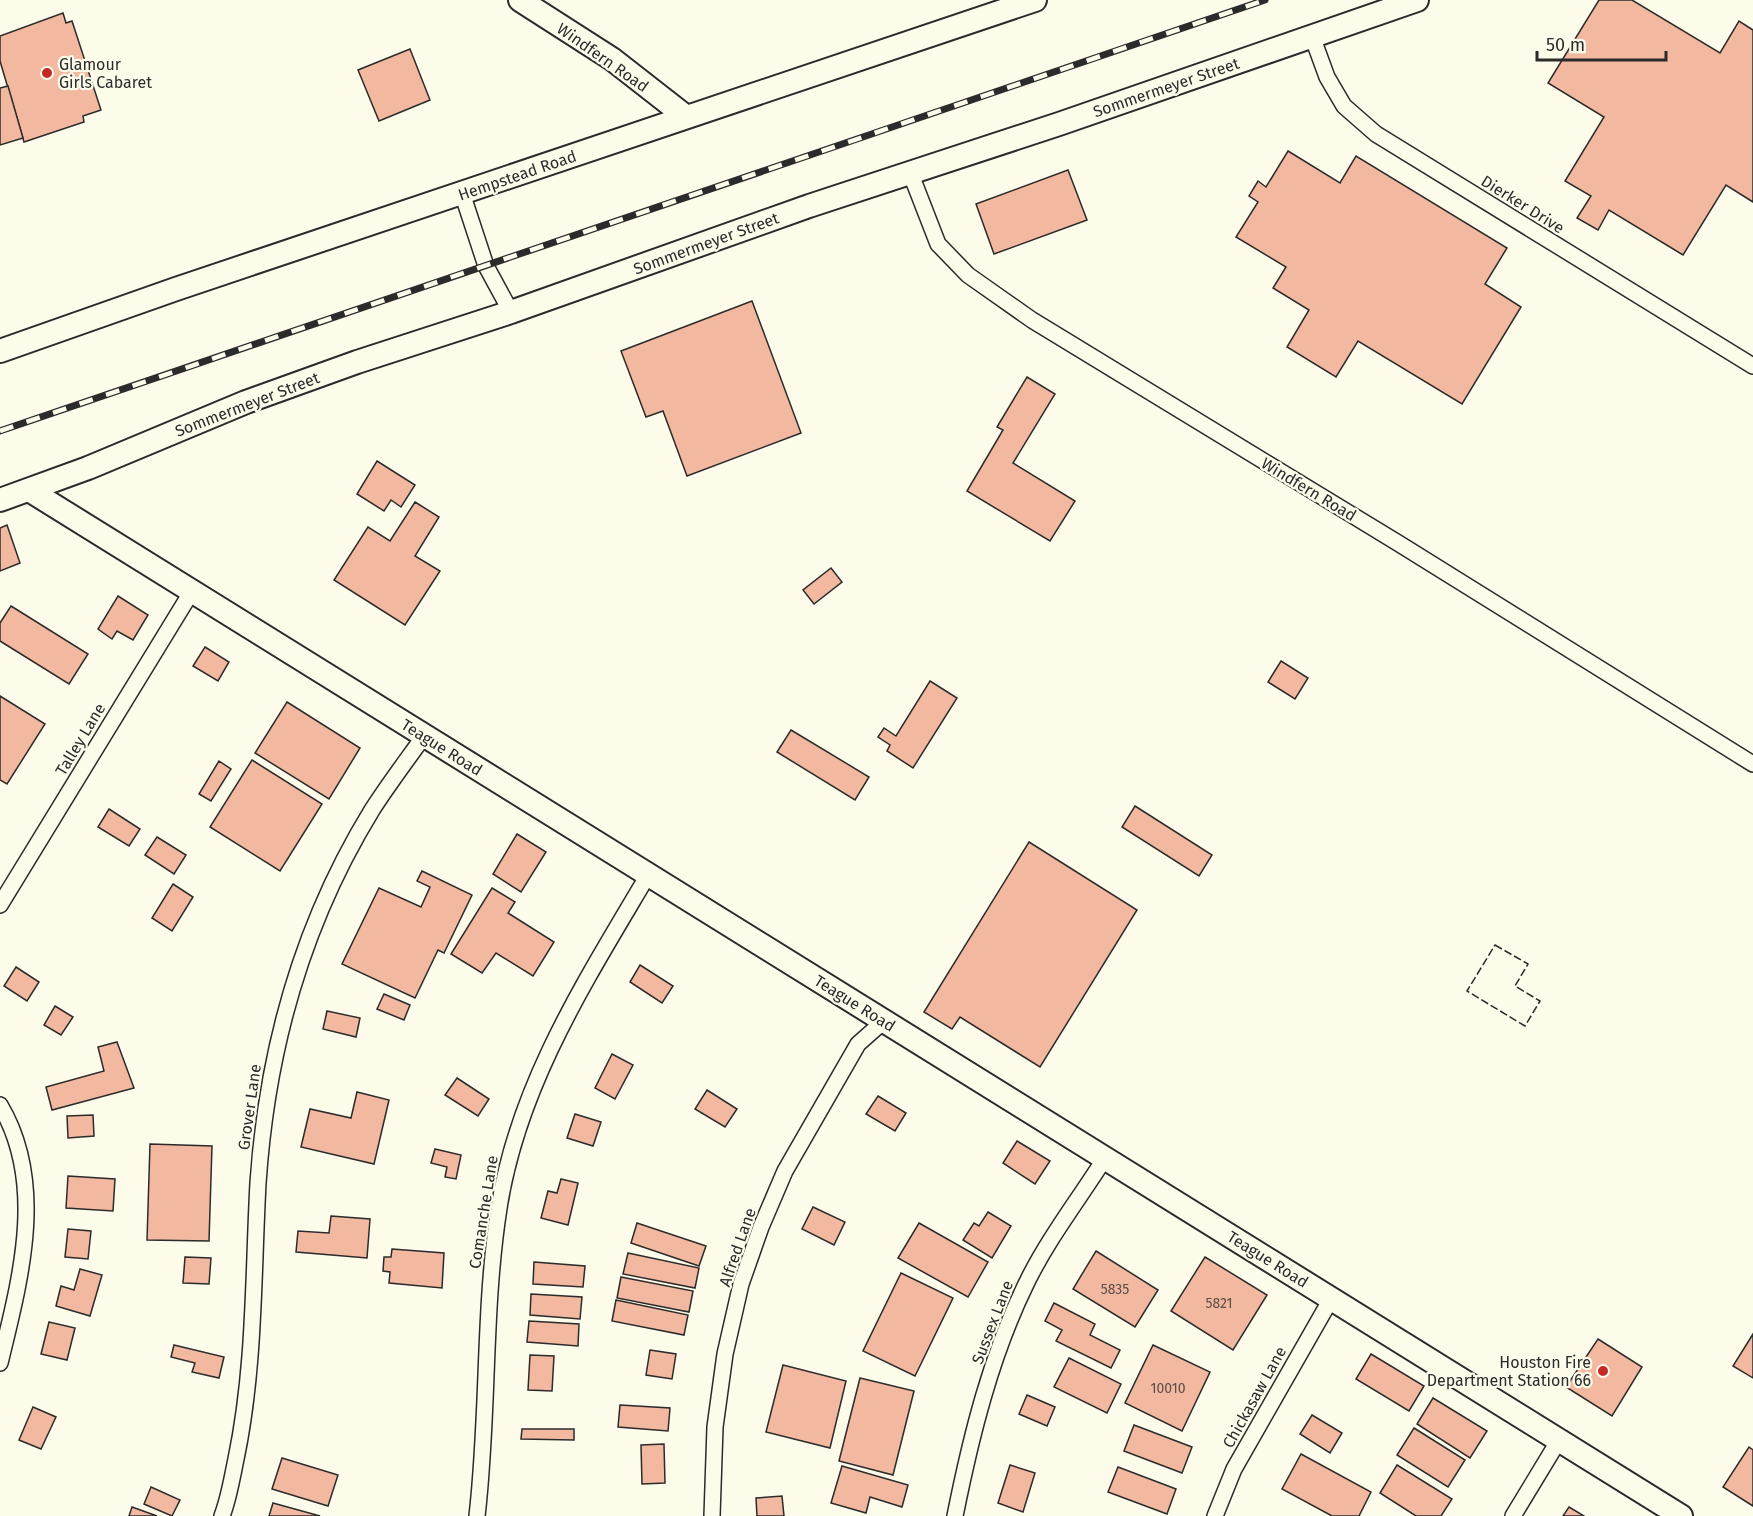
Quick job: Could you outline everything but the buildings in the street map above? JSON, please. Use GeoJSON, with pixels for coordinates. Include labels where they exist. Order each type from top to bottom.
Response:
{"type":"FeatureCollection","features":[{"type":"Feature","properties":{"kind":"street","name":"Windfern Road"},"geometry":{"type":"LineString","coordinates":[[520,0],[612,59],[685,117]]}},
{"type":"Feature","properties":{"kind":"street","name":"Hempstead Road"},"geometry":{"type":"LineString","coordinates":[[0,351],[1035,0]]}},
{"type":"Feature","properties":{"kind":"street","name":"Sommermeyer Street"},"geometry":{"type":"LineString","coordinates":[[0,500],[246,402],[368,358],[511,312],[910,172],[1059,124],[1417,0]]}},
{"type":"Feature","properties":{"kind":"street","name":"Dierker Drive"},"geometry":{"type":"LineString","coordinates":[[1312,36],[1327,77],[1344,106],[1376,134],[1753,366]]}},
{"type":"Feature","properties":{"kind":"street","name":"Windfern Road"},"geometry":{"type":"LineString","coordinates":[[910,172],[938,244],[968,274],[1032,320],[1398,543],[1753,764]]}},
{"type":"Feature","properties":{"kind":"street"},"geometry":{"type":"LineString","coordinates":[[462,193],[486,266],[511,312]]}},
{"type":"Feature","properties":{"kind":"street","name":"Teague Road"},"geometry":{"type":"LineString","coordinates":[[29,490],[1681,1516]]}},
{"type":"Feature","properties":{"kind":"street","name":"Talley Lane"},"geometry":{"type":"LineString","coordinates":[[0,905],[192,591]]}},
{"type":"Feature","properties":{"kind":"street","name":"Grover Lane"},"geometry":{"type":"LineString","coordinates":[[222,1516],[244,1418],[251,1353],[262,1132],[277,1042],[295,975],[321,908],[373,810],[424,735]]}},
{"type":"Feature","properties":{"kind":"street","name":"Comanche Lane"},"geometry":{"type":"LineString","coordinates":[[477,1516],[488,1300],[499,1207],[511,1153],[524,1111],[545,1060],[576,997],[648,875]]}},
{"type":"Feature","properties":{"kind":"street","name":"Alfred Lane"},"geometry":{"type":"LineString","coordinates":[[712,1516],[715,1427],[725,1354],[741,1284],[761,1227],[785,1171],[858,1044],[884,1021]]}},
{"type":"Feature","properties":{"kind":"street"},"geometry":{"type":"LineString","coordinates":[[0,1105],[17,1141],[25,1177],[20,1276],[0,1363]]}},
{"type":"Feature","properties":{"kind":"street","name":"Sussex Lane"},"geometry":{"type":"LineString","coordinates":[[955,1516],[968,1447],[1008,1325],[1028,1280],[1105,1158]]}},
{"type":"Feature","properties":{"kind":"street","name":"Chickasaw Lane"},"geometry":{"type":"LineString","coordinates":[[1215,1516],[1234,1469],[1331,1299]]}},
{"type":"Feature","properties":{"kind":"street"},"geometry":{"type":"LineString","coordinates":[[1513,1516],[1558,1440]]}},
{"type":"Feature","properties":{"kind":"railway"},"geometry":{"type":"LineString","coordinates":[[0,431],[1265,0]]}},
{"type":"Feature","properties":{"kind":"fence"},"geometry":{"type":"LineString","coordinates":[[1495,945],[1528,964],[1515,986],[1540,1001],[1525,1026],[1467,991],[1495,945]]}},
{"type":"Feature","properties":{"kind":"place","name":"Glamour Girls Cabaret"},"geometry":{"type":"Point","coordinates":[47,73]}},
{"type":"Feature","properties":{"kind":"place","name":"Houston Fire Department Station 66"},"geometry":{"type":"Point","coordinates":[1603,1371]}}]}
